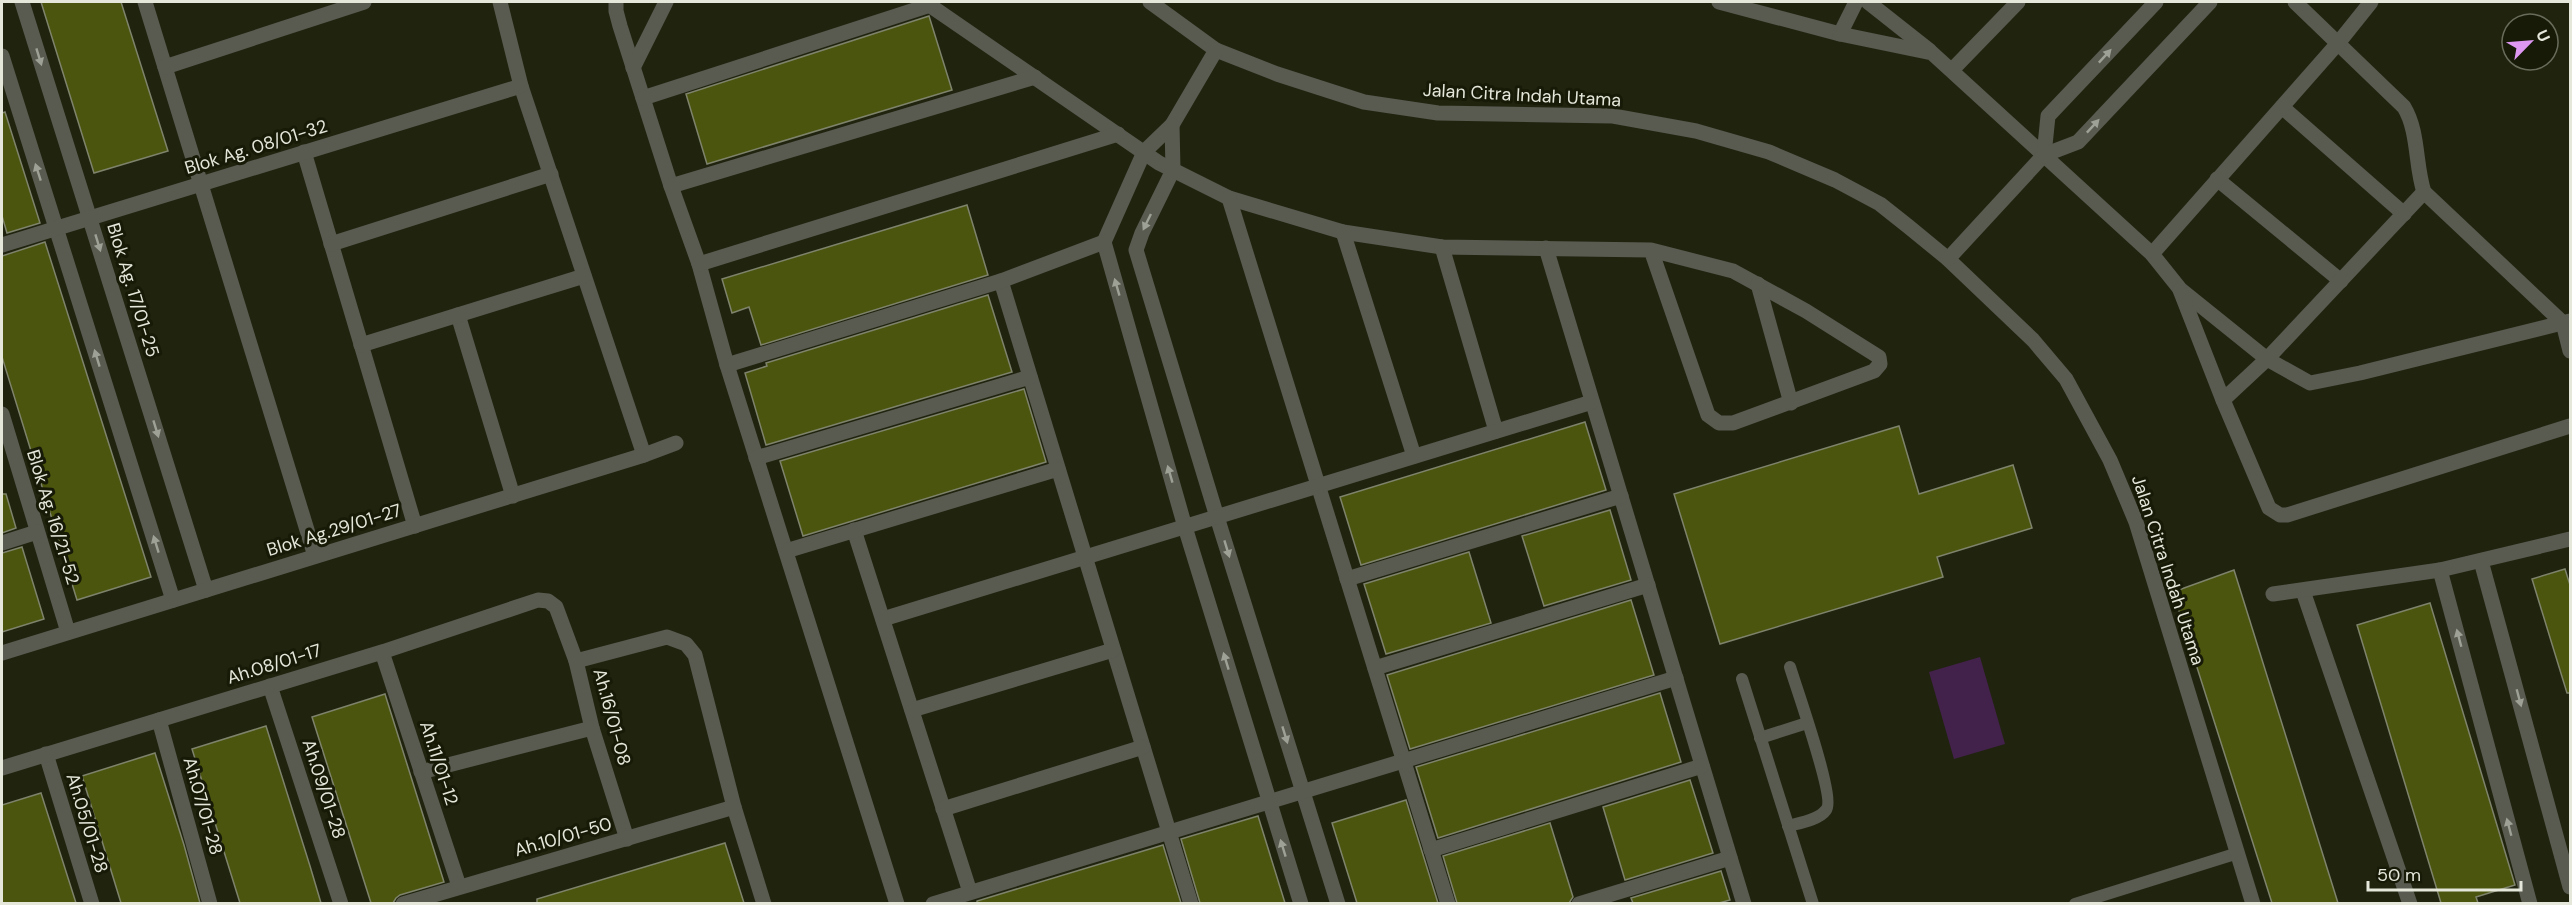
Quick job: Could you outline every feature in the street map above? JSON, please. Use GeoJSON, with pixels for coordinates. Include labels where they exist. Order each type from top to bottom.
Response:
{"type":"FeatureCollection","features":[{"type":"Feature","properties":{"kind":"street","name":"Blok Ag. 17/01-25"},"geometry":{"type":"LineString","coordinates":[[22,2],[206,590]]}},
{"type":"Feature","properties":{"kind":"street"},"geometry":{"type":"LineString","coordinates":[[145,2],[315,556]]}},
{"type":"Feature","properties":{"kind":"street"},"geometry":{"type":"LineString","coordinates":[[165,67],[364,2]]}},
{"type":"Feature","properties":{"kind":"street"},"geometry":{"type":"LineString","coordinates":[[500,2],[521,86],[644,455]]}},
{"type":"Feature","properties":{"kind":"street"},"geometry":{"type":"LineString","coordinates":[[616,2],[615,11],[671,186],[699,264],[727,365],[897,903]]}},
{"type":"Feature","properties":{"kind":"street"},"geometry":{"type":"LineString","coordinates":[[633,68],[666,2]]}},
{"type":"Feature","properties":{"kind":"street","name":"Jalan Citra Indah Utama"},"geometry":{"type":"LineString","coordinates":[[1150,2],[1216,50],[1277,74],[1364,102],[1438,113],[1613,116],[1696,130],[1769,152],[1835,180],[1880,204],[1948,260],[2033,340],[2066,379],[2110,460],[2136,522],[2253,903]]}},
{"type":"Feature","properties":{"kind":"street"},"geometry":{"type":"LineString","coordinates":[[1719,2],[1736,4],[1840,34],[1932,53]]}},
{"type":"Feature","properties":{"kind":"street"},"geometry":{"type":"LineString","coordinates":[[1840,34],[1856,2]]}},
{"type":"Feature","properties":{"kind":"street"},"geometry":{"type":"LineString","coordinates":[[1868,2],[1952,70],[2152,254],[2180,289],[2267,359],[2310,383],[2360,373],[2567,322]]}},
{"type":"Feature","properties":{"kind":"street"},"geometry":{"type":"LineString","coordinates":[[1952,70],[2018,2]]}},
{"type":"Feature","properties":{"kind":"street"},"geometry":{"type":"LineString","coordinates":[[2044,155],[2048,116],[2156,2]]}},
{"type":"Feature","properties":{"kind":"street"},"geometry":{"type":"LineString","coordinates":[[1948,260],[2044,155],[2078,142],[2210,2]]}},
{"type":"Feature","properties":{"kind":"street"},"geometry":{"type":"LineString","coordinates":[[2295,2],[2404,107],[2408,115],[2424,192],[2567,322],[2571,351]]}},
{"type":"Feature","properties":{"kind":"street"},"geometry":{"type":"LineString","coordinates":[[2152,254],[2371,2]]}},
{"type":"Feature","properties":{"kind":"street"},"geometry":{"type":"LineString","coordinates":[[643,98],[927,3],[1144,152],[1173,170],[1229,198],[1343,232],[1442,247],[1651,250],[1733,271],[1806,311],[1879,357],[1880,364],[1874,371],[1791,403],[1725,424],[1713,420],[1708,415],[1651,250]]}},
{"type":"Feature","properties":{"kind":"street"},"geometry":{"type":"LineString","coordinates":[[1216,50],[1172,125],[1144,152],[1104,242],[1185,527],[1300,903]]}},
{"type":"Feature","properties":{"kind":"street"},"geometry":{"type":"LineString","coordinates":[[2,56],[173,600]]}},
{"type":"Feature","properties":{"kind":"street"},"geometry":{"type":"LineString","coordinates":[[671,186],[1035,77]]}},
{"type":"Feature","properties":{"kind":"street","name":"Blok Ag. 08/01-32"},"geometry":{"type":"LineString","coordinates":[[2,245],[521,86]]}},
{"type":"Feature","properties":{"kind":"street"},"geometry":{"type":"LineString","coordinates":[[2282,107],[2404,214]]}},
{"type":"Feature","properties":{"kind":"street"},"geometry":{"type":"LineString","coordinates":[[1172,125],[1173,170],[1136,250],[1338,903]]}},
{"type":"Feature","properties":{"kind":"street"},"geometry":{"type":"LineString","coordinates":[[699,264],[1118,134]]}},
{"type":"Feature","properties":{"kind":"street"},"geometry":{"type":"LineString","coordinates":[[304,152],[415,526]]}},
{"type":"Feature","properties":{"kind":"street"},"geometry":{"type":"LineString","coordinates":[[331,244],[550,174]]}},
{"type":"Feature","properties":{"kind":"street"},"geometry":{"type":"LineString","coordinates":[[2217,179],[2341,281]]}},
{"type":"Feature","properties":{"kind":"street"},"geometry":{"type":"LineString","coordinates":[[2223,400],[2267,359],[2424,192]]}},
{"type":"Feature","properties":{"kind":"street"},"geometry":{"type":"LineString","coordinates":[[1229,198],[1448,903]]}},
{"type":"Feature","properties":{"kind":"street"},"geometry":{"type":"LineString","coordinates":[[1343,232],[1414,456]]}},
{"type":"Feature","properties":{"kind":"street"},"geometry":{"type":"LineString","coordinates":[[727,365],[1001,280],[1104,242]]}},
{"type":"Feature","properties":{"kind":"street"},"geometry":{"type":"LineString","coordinates":[[1442,247],[1496,431]]}},
{"type":"Feature","properties":{"kind":"street"},"geometry":{"type":"LineString","coordinates":[[1546,248],[1744,903]]}},
{"type":"Feature","properties":{"kind":"street"},"geometry":{"type":"LineString","coordinates":[[361,345],[584,276]]}},
{"type":"Feature","properties":{"kind":"street"},"geometry":{"type":"LineString","coordinates":[[1001,280],[1191,903]]}},
{"type":"Feature","properties":{"kind":"street"},"geometry":{"type":"LineString","coordinates":[[1758,285],[1791,403]]}},
{"type":"Feature","properties":{"kind":"street"},"geometry":{"type":"LineString","coordinates":[[2180,289],[2223,400],[2269,508],[2280,514],[2298,511],[2571,426]]}},
{"type":"Feature","properties":{"kind":"street"},"geometry":{"type":"LineString","coordinates":[[459,315],[513,495]]}},
{"type":"Feature","properties":{"kind":"street"},"geometry":{"type":"LineString","coordinates":[[756,458],[1030,377]]}},
{"type":"Feature","properties":{"kind":"street"},"geometry":{"type":"LineString","coordinates":[[882,619],[1592,402]]}},
{"type":"Feature","properties":{"kind":"street","name":"Blok Ag. 16/21-52"},"geometry":{"type":"LineString","coordinates":[[2,414],[5,440],[68,632]]}},
{"type":"Feature","properties":{"kind":"street","name":"Blok Ag.29/01-27"},"geometry":{"type":"LineString","coordinates":[[2,653],[644,455],[676,443]]}},
{"type":"Feature","properties":{"kind":"street"},"geometry":{"type":"LineString","coordinates":[[786,551],[1058,469]]}},
{"type":"Feature","properties":{"kind":"street"},"geometry":{"type":"LineString","coordinates":[[1347,579],[1621,496]]}},
{"type":"Feature","properties":{"kind":"street"},"geometry":{"type":"LineString","coordinates":[[854,530],[970,892]]}},
{"type":"Feature","properties":{"kind":"street"},"geometry":{"type":"LineString","coordinates":[[2,543],[37,532]]}},
{"type":"Feature","properties":{"kind":"street"},"geometry":{"type":"LineString","coordinates":[[2273,594],[2440,570],[2571,539]]}},
{"type":"Feature","properties":{"kind":"street"},"geometry":{"type":"LineString","coordinates":[[2481,561],[2571,887]]}},
{"type":"Feature","properties":{"kind":"street"},"geometry":{"type":"LineString","coordinates":[[2440,570],[2530,903]]}},
{"type":"Feature","properties":{"kind":"street"},"geometry":{"type":"LineString","coordinates":[[1375,668],[1647,585]]}},
{"type":"Feature","properties":{"kind":"street"},"geometry":{"type":"LineString","coordinates":[[2303,591],[2410,903]]}},
{"type":"Feature","properties":{"kind":"street","name":"Ah.08/01-17"},"geometry":{"type":"LineString","coordinates":[[2,768],[382,652],[538,600],[548,601],[556,607]]}},
{"type":"Feature","properties":{"kind":"street","name":"Ah.16/01-08"},"geometry":{"type":"LineString","coordinates":[[556,607],[576,661],[592,728],[627,839]]}},
{"type":"Feature","properties":{"kind":"street"},"geometry":{"type":"LineString","coordinates":[[576,661],[667,637],[686,644],[695,655],[734,807],[764,903]]}},
{"type":"Feature","properties":{"kind":"street"},"geometry":{"type":"LineString","coordinates":[[912,710],[1113,650]]}},
{"type":"Feature","properties":{"kind":"street","name":"Ah.11/01-12"},"geometry":{"type":"LineString","coordinates":[[382,652],[459,886]]}},
{"type":"Feature","properties":{"kind":"street"},"geometry":{"type":"LineString","coordinates":[[933,903],[1676,678]]}},
{"type":"Feature","properties":{"kind":"street","name":"Ah.09/01-28"},"geometry":{"type":"LineString","coordinates":[[270,686],[341,903]]}},
{"type":"Feature","properties":{"kind":"street","name":"Ah.07/01-28"},"geometry":{"type":"LineString","coordinates":[[159,720],[210,903]]}},
{"type":"Feature","properties":{"kind":"street"},"geometry":{"type":"LineString","coordinates":[[421,772],[592,728]]}},
{"type":"Feature","properties":{"kind":"street"},"geometry":{"type":"LineString","coordinates":[[943,808],[1143,747]]}},
{"type":"Feature","properties":{"kind":"street","name":"Ah.05/01-28"},"geometry":{"type":"LineString","coordinates":[[46,754],[92,903]]}},
{"type":"Feature","properties":{"kind":"street"},"geometry":{"type":"LineString","coordinates":[[1431,850],[1702,766]]}},
{"type":"Feature","properties":{"kind":"street","name":"Ah.10/01-50"},"geometry":{"type":"LineString","coordinates":[[403,903],[734,807]]}},
{"type":"Feature","properties":{"kind":"street"},"geometry":{"type":"LineString","coordinates":[[1579,903],[1730,858]]}},
{"type":"Feature","properties":{"kind":"lane"},"geometry":{"type":"LineString","coordinates":[[1788,826],[1819,816],[1827,810],[1829,802],[1790,667]]}},
{"type":"Feature","properties":{"kind":"lane"},"geometry":{"type":"LineString","coordinates":[[1742,679],[1812,903]]}},
{"type":"Feature","properties":{"kind":"lane"},"geometry":{"type":"LineString","coordinates":[[1760,738],[1807,723]]}},
{"type":"Feature","properties":{"kind":"lane"},"geometry":{"type":"LineString","coordinates":[[2075,903],[2238,853]]}},
{"type":"Feature","properties":{"kind":"shaded area"},"geometry":{"type":"Polygon","coordinates":[[[1980,657],[2005,744],[1954,759],[1929,672],[1980,657]]]}},
{"type":"Feature","properties":{"kind":"building"},"geometry":{"type":"Polygon","coordinates":[[[41,2],[121,2],[168,151],[94,173],[41,2]]]}},
{"type":"Feature","properties":{"kind":"building"},"geometry":{"type":"Polygon","coordinates":[[[929,16],[952,90],[707,164],[686,94],[929,16]]]}},
{"type":"Feature","properties":{"kind":"building"},"geometry":{"type":"Polygon","coordinates":[[[5,112],[40,223],[7,233],[2,216],[2,113],[5,112]]]}},
{"type":"Feature","properties":{"kind":"building"},"geometry":{"type":"Polygon","coordinates":[[[967,205],[988,275],[761,345],[749,307],[732,313],[722,279],[967,205]]]}},
{"type":"Feature","properties":{"kind":"building"},"geometry":{"type":"Polygon","coordinates":[[[45,242],[151,577],[77,600],[2,357],[2,256],[45,242]]]}},
{"type":"Feature","properties":{"kind":"building"},"geometry":{"type":"Polygon","coordinates":[[[988,295],[1012,372],[766,445],[745,373],[767,366],[766,363],[988,295]]]}},
{"type":"Feature","properties":{"kind":"building"},"geometry":{"type":"Polygon","coordinates":[[[1024,389],[1046,462],[803,536],[780,461],[1024,389]]]}},
{"type":"Feature","properties":{"kind":"building"},"geometry":{"type":"Polygon","coordinates":[[[1585,422],[1606,490],[1361,565],[1340,497],[1585,422]]]}},
{"type":"Feature","properties":{"kind":"building"},"geometry":{"type":"Polygon","coordinates":[[[1899,426],[1919,494],[2013,465],[2032,528],[1937,557],[1943,577],[1720,644],[1674,494],[1899,426]]]}},
{"type":"Feature","properties":{"kind":"building"},"geometry":{"type":"Polygon","coordinates":[[[2,494],[6,494],[16,528],[2,533],[2,494]]]}},
{"type":"Feature","properties":{"kind":"building"},"geometry":{"type":"Polygon","coordinates":[[[1610,510],[1631,580],[1544,606],[1522,536],[1610,510]]]}},
{"type":"Feature","properties":{"kind":"building"},"geometry":{"type":"Polygon","coordinates":[[[22,547],[44,619],[2,632],[2,553],[22,547]]]}},
{"type":"Feature","properties":{"kind":"building"},"geometry":{"type":"Polygon","coordinates":[[[1469,552],[1491,623],[1386,654],[1364,584],[1469,552]]]}},
{"type":"Feature","properties":{"kind":"building"},"geometry":{"type":"Polygon","coordinates":[[[2565,569],[2571,588],[2571,693],[2567,693],[2532,579],[2565,569]]]}},
{"type":"Feature","properties":{"kind":"building"},"geometry":{"type":"Polygon","coordinates":[[[2234,570],[2338,903],[2272,903],[2173,592],[2234,570]]]}},
{"type":"Feature","properties":{"kind":"building"},"geometry":{"type":"Polygon","coordinates":[[[1631,600],[1654,675],[1410,749],[1387,675],[1631,600]]]}},
{"type":"Feature","properties":{"kind":"building"},"geometry":{"type":"Polygon","coordinates":[[[2430,603],[2515,885],[2476,897],[2478,903],[2441,903],[2357,625],[2430,603]]]}},
{"type":"Feature","properties":{"kind":"building"},"geometry":{"type":"Polygon","coordinates":[[[1660,693],[1681,762],[1438,838],[1416,767],[1660,693]]]}},
{"type":"Feature","properties":{"kind":"building"},"geometry":{"type":"Polygon","coordinates":[[[385,694],[444,882],[400,895],[393,903],[371,903],[312,717],[385,694]]]}},
{"type":"Feature","properties":{"kind":"building"},"geometry":{"type":"Polygon","coordinates":[[[266,726],[321,903],[240,903],[192,749],[266,726]]]}},
{"type":"Feature","properties":{"kind":"building"},"geometry":{"type":"Polygon","coordinates":[[[155,753],[200,903],[121,903],[82,776],[155,753]]]}},
{"type":"Feature","properties":{"kind":"building"},"geometry":{"type":"Polygon","coordinates":[[[1690,780],[1713,853],[1625,880],[1603,807],[1690,780]]]}},
{"type":"Feature","properties":{"kind":"building"},"geometry":{"type":"Polygon","coordinates":[[[41,793],[76,903],[2,903],[2,805],[41,793]]]}},
{"type":"Feature","properties":{"kind":"building"},"geometry":{"type":"Polygon","coordinates":[[[1406,800],[1438,903],[1357,903],[1332,823],[1406,800]]]}},
{"type":"Feature","properties":{"kind":"building"},"geometry":{"type":"Polygon","coordinates":[[[1258,816],[1285,903],[1200,903],[1181,839],[1258,816]]]}},
{"type":"Feature","properties":{"kind":"building"},"geometry":{"type":"Polygon","coordinates":[[[1550,823],[1573,897],[1569,903],[1457,903],[1443,856],[1550,823]]]}},
{"type":"Feature","properties":{"kind":"building"},"geometry":{"type":"Polygon","coordinates":[[[725,843],[744,903],[537,903],[537,899],[725,843]]]}},
{"type":"Feature","properties":{"kind":"building"},"geometry":{"type":"Polygon","coordinates":[[[1163,845],[1181,903],[977,903],[977,901],[1163,845]]]}},
{"type":"Feature","properties":{"kind":"building"},"geometry":{"type":"Polygon","coordinates":[[[1721,871],[1730,900],[1719,903],[1633,903],[1631,898],[1721,871]]]}}]}
